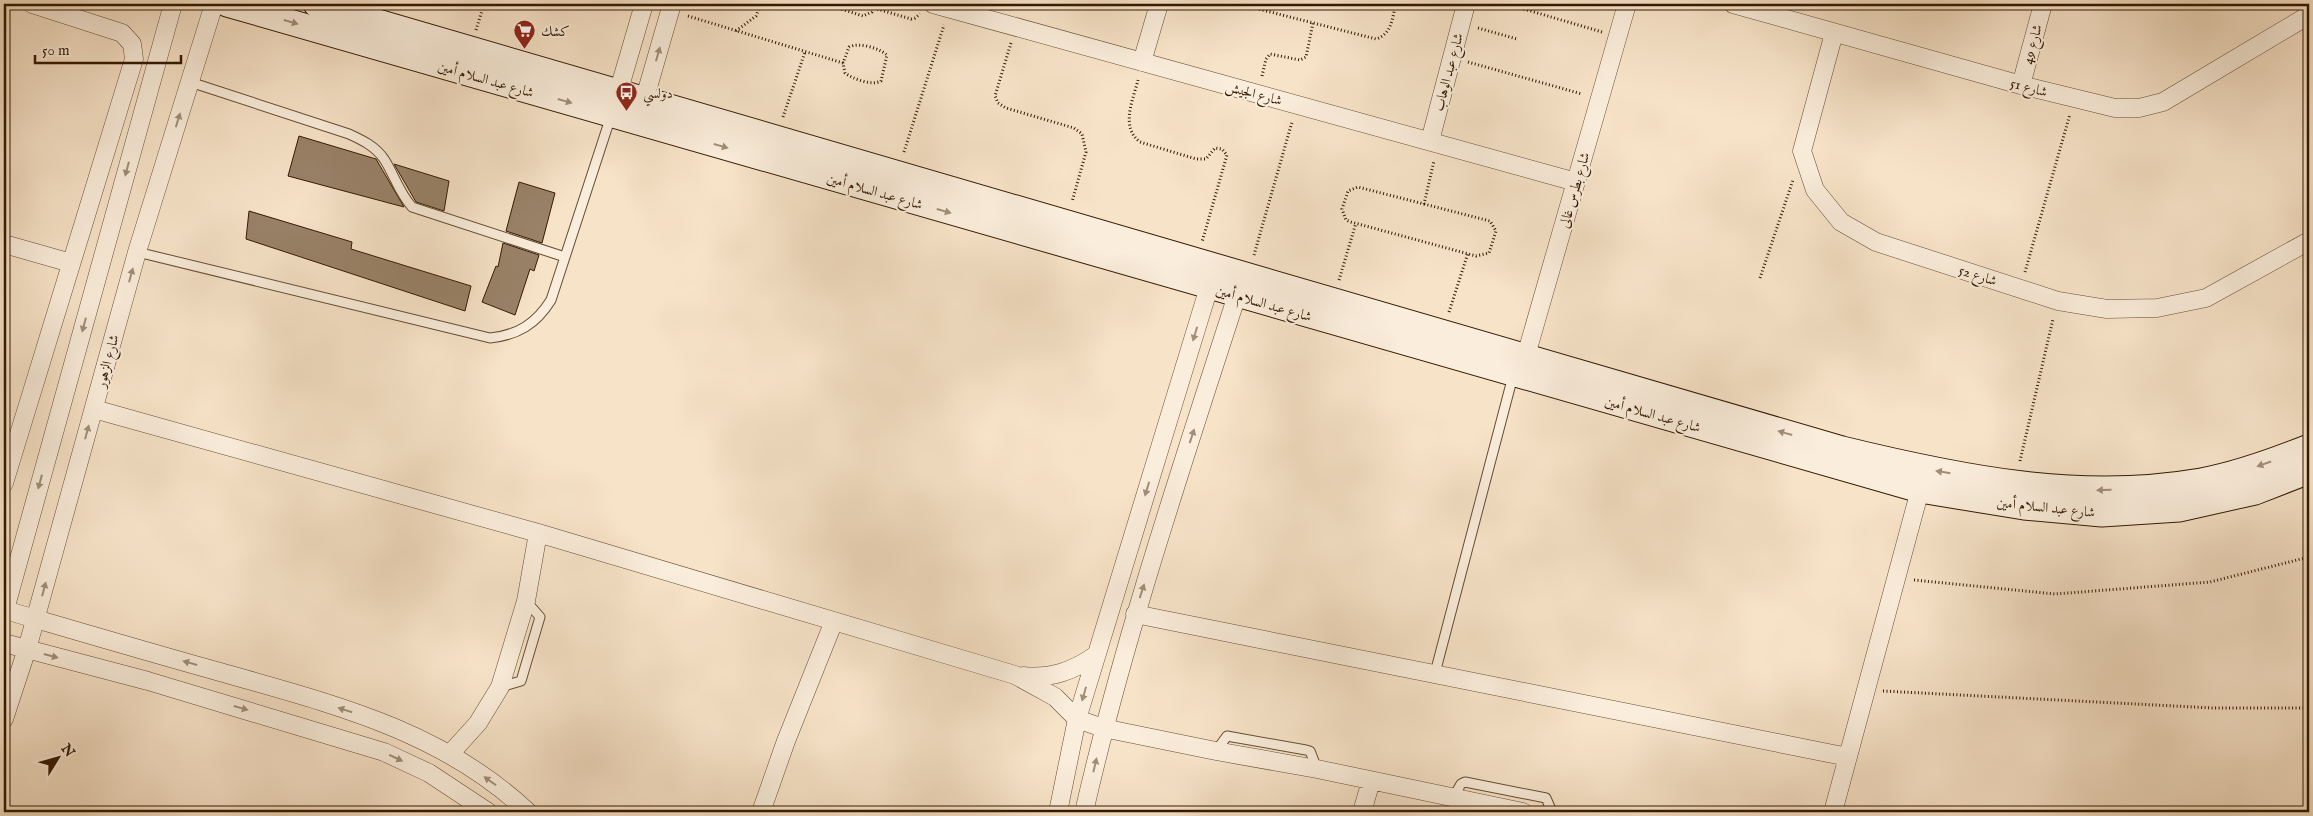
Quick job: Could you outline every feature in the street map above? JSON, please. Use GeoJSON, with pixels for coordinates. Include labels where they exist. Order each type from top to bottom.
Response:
{"type":"FeatureCollection","features":[{"type":"Feature","properties":{"kind":"street"},"geometry":{"type":"LineString","coordinates":[[4,483],[135,51],[128,38],[122,33],[32,4]]}},
{"type":"Feature","properties":{"kind":"street"},"geometry":{"type":"LineString","coordinates":[[173,4],[4,612],[36,619],[315,700],[398,727],[450,754],[496,786],[528,812]]}},
{"type":"Feature","properties":{"kind":"street","name":"شارع الزهور"},"geometry":{"type":"LineString","coordinates":[[4,719],[36,619],[137,252],[214,4]]}},
{"type":"Feature","properties":{"kind":"street","name":"شارع عبد السلام أمين"},"geometry":{"type":"LineString","coordinates":[[227,4],[615,104]]}},
{"type":"Feature","properties":{"kind":"street","name":"شارع عبد السلام أمين"},"geometry":{"type":"LineString","coordinates":[[316,4],[615,104],[1209,287],[1242,286],[1333,301],[1442,333],[1520,369],[1924,469],[2014,483],[2084,490],[2144,489],[2203,481],[2260,466],[2309,447]]}},
{"type":"Feature","properties":{"kind":"street"},"geometry":{"type":"LineString","coordinates":[[615,104],[644,4]]}},
{"type":"Feature","properties":{"kind":"street"},"geometry":{"type":"LineString","coordinates":[[1142,62],[1159,4]]}},
{"type":"Feature","properties":{"kind":"street","name":"شارع عبد الوهاب"},"geometry":{"type":"LineString","coordinates":[[1434,142],[1466,4]]}},
{"type":"Feature","properties":{"kind":"street","name":"شارع بطرس غالى"},"geometry":{"type":"LineString","coordinates":[[1520,369],[1627,4]]}},
{"type":"Feature","properties":{"kind":"street","name":"شارع 51"},"geometry":{"type":"LineString","coordinates":[[1734,4],[2021,85],[2115,108],[2140,108],[2163,102],[2309,15]]}},
{"type":"Feature","properties":{"kind":"street","name":"شارع 49"},"geometry":{"type":"LineString","coordinates":[[2021,85],[2043,4]]}},
{"type":"Feature","properties":{"kind":"street"},"geometry":{"type":"LineString","coordinates":[[641,112],[671,7]]}},
{"type":"Feature","properties":{"kind":"street","name":"شارع الجيش"},"geometry":{"type":"LineString","coordinates":[[934,8],[1016,28],[1257,93],[1576,182]]}},
{"type":"Feature","properties":{"kind":"street"},"geometry":{"type":"LineString","coordinates":[[1802,151],[1834,32]]}},
{"type":"Feature","properties":{"kind":"street","name":"شارع عبد السلام أمين"},"geometry":{"type":"LineString","coordinates":[[641,112],[776,139],[1196,261],[1242,286],[1920,490],[2024,507],[2102,514],[2179,509],[2255,492],[2309,472]]}},
{"type":"Feature","properties":{"kind":"street","name":"شارع 52"},"geometry":{"type":"LineString","coordinates":[[1802,151],[1815,190],[1841,222],[1876,242],[2058,301],[2117,309],[2157,308],[2206,298],[2309,241]]}},
{"type":"Feature","properties":{"kind":"street"},"geometry":{"type":"LineString","coordinates":[[4,244],[72,263]]}},
{"type":"Feature","properties":{"kind":"street"},"geometry":{"type":"LineString","coordinates":[[1084,812],[1103,728],[1135,614],[1242,286]]}},
{"type":"Feature","properties":{"kind":"street"},"geometry":{"type":"LineString","coordinates":[[1058,812],[1077,719],[1209,287]]}},
{"type":"Feature","properties":{"kind":"street"},"geometry":{"type":"LineString","coordinates":[[94,409],[538,533],[1015,674],[1037,677],[1058,675],[1078,668],[1096,655]]}},
{"type":"Feature","properties":{"kind":"street"},"geometry":{"type":"LineString","coordinates":[[1834,812],[1920,490]]}},
{"type":"Feature","properties":{"kind":"street"},"geometry":{"type":"LineString","coordinates":[[450,754],[478,723],[500,687],[526,601],[538,533]]}},
{"type":"Feature","properties":{"kind":"street"},"geometry":{"type":"LineString","coordinates":[[1135,614],[1848,757]]}},
{"type":"Feature","properties":{"kind":"street"},"geometry":{"type":"LineString","coordinates":[[761,812],[786,741],[834,621]]}},
{"type":"Feature","properties":{"kind":"street"},"geometry":{"type":"LineString","coordinates":[[4,643],[148,681],[384,752],[429,773],[488,812]]}},
{"type":"Feature","properties":{"kind":"street"},"geometry":{"type":"LineString","coordinates":[[1015,674],[1055,697],[1077,719],[1103,728],[1317,769],[1523,812]]}},
{"type":"Feature","properties":{"kind":"street"},"geometry":{"type":"LineString","coordinates":[[1362,812],[1371,781]]}},
{"type":"Feature","properties":{"kind":"lane"},"geometry":{"type":"LineString","coordinates":[[190,82],[349,134],[368,143],[384,159],[400,194],[412,207],[565,257]]}},
{"type":"Feature","properties":{"kind":"lane"},"geometry":{"type":"LineString","coordinates":[[137,252],[490,338],[519,332],[543,313],[551,300],[615,104]]}},
{"type":"Feature","properties":{"kind":"lane"},"geometry":{"type":"LineString","coordinates":[[1435,673],[1520,369]]}},
{"type":"Feature","properties":{"kind":"lane"},"geometry":{"type":"LineString","coordinates":[[1453,798],[1462,783],[1465,782],[1546,798],[1552,812]]}},
{"type":"Feature","properties":{"kind":"path"},"geometry":{"type":"LineString","coordinates":[[736,31],[756,16],[761,4]]}},
{"type":"Feature","properties":{"kind":"path"},"geometry":{"type":"LineString","coordinates":[[825,4],[863,16],[868,15],[875,4]]}},
{"type":"Feature","properties":{"kind":"path"},"geometry":{"type":"LineString","coordinates":[[1239,4],[1376,38],[1383,37],[1390,30],[1396,4]]}},
{"type":"Feature","properties":{"kind":"path"},"geometry":{"type":"LineString","coordinates":[[1506,4],[1618,37]]}},
{"type":"Feature","properties":{"kind":"path"},"geometry":{"type":"LineString","coordinates":[[671,7],[736,31],[843,63]]}},
{"type":"Feature","properties":{"kind":"path"},"geometry":{"type":"LineString","coordinates":[[874,8],[911,19],[934,8]]}},
{"type":"Feature","properties":{"kind":"path"},"geometry":{"type":"LineString","coordinates":[[897,175],[934,8]]}},
{"type":"Feature","properties":{"kind":"path"},"geometry":{"type":"LineString","coordinates":[[1257,93],[1268,56],[1274,54],[1303,59],[1314,23]]}},
{"type":"Feature","properties":{"kind":"path"},"geometry":{"type":"LineString","coordinates":[[1461,24],[1517,39]]}},
{"type":"Feature","properties":{"kind":"path"},"geometry":{"type":"LineString","coordinates":[[1016,28],[995,96],[998,103],[1006,108],[1074,128],[1082,134],[1085,142],[1086,152],[1066,224]]}},
{"type":"Feature","properties":{"kind":"path"},"geometry":{"type":"LineString","coordinates":[[856,44],[882,51],[887,55],[883,78],[875,84],[845,73],[843,63],[849,47],[856,44]]}},
{"type":"Feature","properties":{"kind":"path"},"geometry":{"type":"LineString","coordinates":[[776,139],[805,52]]}},
{"type":"Feature","properties":{"kind":"path"},"geometry":{"type":"LineString","coordinates":[[1452,58],[1600,99]]}},
{"type":"Feature","properties":{"kind":"path"},"geometry":{"type":"LineString","coordinates":[[1142,62],[1129,117],[1129,128],[1134,137],[1140,142],[1196,159],[1206,158],[1215,148],[1222,149],[1227,155],[1196,261]]}},
{"type":"Feature","properties":{"kind":"path"},"geometry":{"type":"LineString","coordinates":[[2020,289],[2074,99]]}},
{"type":"Feature","properties":{"kind":"path"},"geometry":{"type":"LineString","coordinates":[[1242,286],[1297,104]]}},
{"type":"Feature","properties":{"kind":"path"},"geometry":{"type":"LineString","coordinates":[[1424,204],[1434,142]]}},
{"type":"Feature","properties":{"kind":"path"},"geometry":{"type":"LineString","coordinates":[[1760,278],[1802,151]]}},
{"type":"Feature","properties":{"kind":"path"},"geometry":{"type":"LineString","coordinates":[[1353,188],[1424,204],[1490,221],[1494,225],[1495,236],[1488,253],[1483,256],[1468,253],[1356,224],[1346,220],[1342,209],[1346,196],[1353,188]]}},
{"type":"Feature","properties":{"kind":"path"},"geometry":{"type":"LineString","coordinates":[[1333,301],[1356,224]]}},
{"type":"Feature","properties":{"kind":"path"},"geometry":{"type":"LineString","coordinates":[[1442,333],[1468,253]]}},
{"type":"Feature","properties":{"kind":"path"},"geometry":{"type":"LineString","coordinates":[[2014,483],[2058,301]]}},
{"type":"Feature","properties":{"kind":"path"},"geometry":{"type":"LineString","coordinates":[[1896,578],[2055,594],[2210,582],[2309,557]]}},
{"type":"Feature","properties":{"kind":"path"},"geometry":{"type":"LineString","coordinates":[[1866,690],[2213,708],[2309,708]]}},
{"type":"Feature","properties":{"kind":"building"},"geometry":{"type":"Polygon","coordinates":[[[299,136],[376,159],[404,207],[288,176],[299,136]]]}},
{"type":"Feature","properties":{"kind":"building"},"geometry":{"type":"Polygon","coordinates":[[[394,164],[449,181],[444,211],[416,202],[394,164]]]}},
{"type":"Feature","properties":{"kind":"building"},"geometry":{"type":"Polygon","coordinates":[[[519,182],[555,193],[542,243],[506,231],[519,182]]]}},
{"type":"Feature","properties":{"kind":"building"},"geometry":{"type":"Polygon","coordinates":[[[249,211],[352,242],[351,249],[471,286],[465,311],[246,239],[249,211]]]}},
{"type":"Feature","properties":{"kind":"building"},"geometry":{"type":"Polygon","coordinates":[[[503,243],[539,255],[534,271],[530,269],[515,315],[482,302],[496,266],[498,267],[503,243]]]}},
{"type":"Feature","properties":{"kind":"place","name":"كشك"},"geometry":{"type":"Point","coordinates":[525,50]}},
{"type":"Feature","properties":{"kind":"place","name":"دولسي"},"geometry":{"type":"Point","coordinates":[627,112]}}]}
